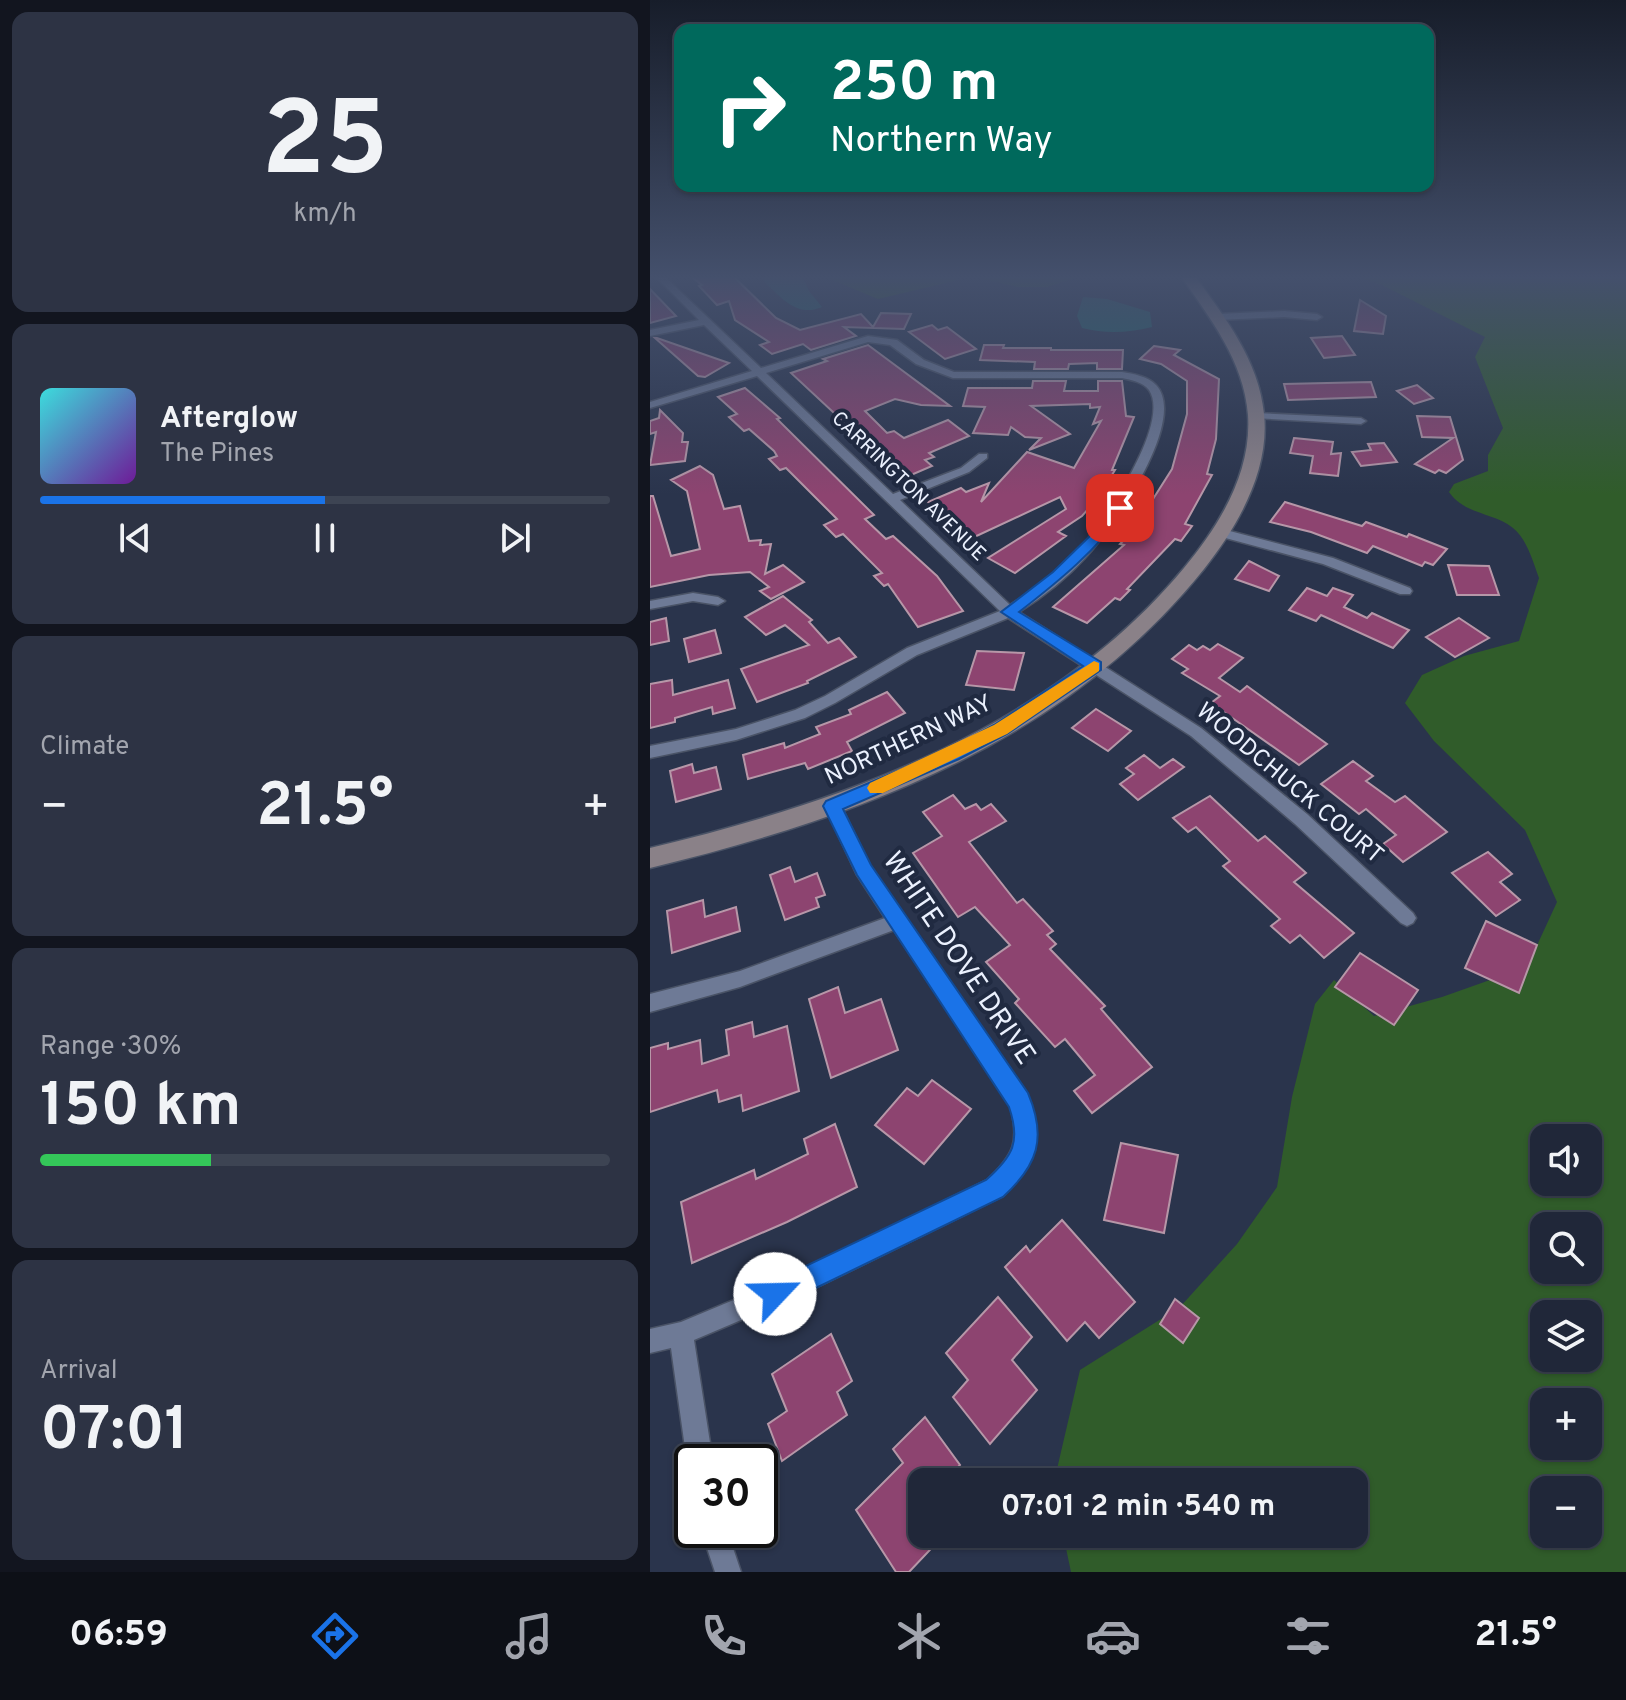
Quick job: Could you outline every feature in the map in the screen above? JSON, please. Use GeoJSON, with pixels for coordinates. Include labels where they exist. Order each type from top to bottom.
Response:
{"type":"FeatureCollection","features":[{"type":"Feature","properties":{"kind":"street","name":"CARRINGTON AVENUE"},"geometry":{"type":"LineString","coordinates":[[735,348],[1009,612],[1095,666]]}},
{"type":"Feature","properties":{"kind":"street"},"geometry":{"type":"LineString","coordinates":[[650,405],[832,348]]}},
{"type":"Feature","properties":{"kind":"street"},"geometry":{"type":"LineString","coordinates":[[650,752],[727,738],[802,713],[900,658],[1009,612],[1058,575],[1104,530],[1120,508],[1149,452],[1158,412],[1159,395],[1155,386],[1136,377],[1122,375],[953,375],[933,369],[905,348]]}},
{"type":"Feature","properties":{"kind":"street","name":"NORTHERN WAY"},"geometry":{"type":"LineString","coordinates":[[650,858],[751,833],[833,806],[953,754],[1000,729],[1095,666],[1163,607],[1192,576],[1222,533],[1240,498],[1249,471],[1257,416],[1246,368],[1235,348]]}},
{"type":"Feature","properties":{"kind":"street"},"geometry":{"type":"LineString","coordinates":[[1257,416],[1361,421]]}},
{"type":"Feature","properties":{"kind":"street"},"geometry":{"type":"LineString","coordinates":[[892,499],[965,470],[983,456]]}},
{"type":"Feature","properties":{"kind":"street"},"geometry":{"type":"LineString","coordinates":[[1222,533],[1328,561],[1405,591]]}},
{"type":"Feature","properties":{"kind":"street"},"geometry":{"type":"LineString","coordinates":[[650,605],[693,597],[718,601]]}},
{"type":"Feature","properties":{"kind":"street","name":"WOODCHUCK COURT"},"geometry":{"type":"LineString","coordinates":[[1095,666],[1156,704],[1240,766],[1407,918]]}},
{"type":"Feature","properties":{"kind":"street","name":"WHITE DOVE DRIVE"},"geometry":{"type":"LineString","coordinates":[[650,1341],[681,1334],[827,1271],[995,1188],[1014,1171],[1025,1150],[1028,1127],[1019,1101],[857,858],[833,806]]}},
{"type":"Feature","properties":{"kind":"street"},"geometry":{"type":"LineString","coordinates":[[650,1003],[740,979],[898,921]]}},
{"type":"Feature","properties":{"kind":"street"},"geometry":{"type":"LineString","coordinates":[[681,1334],[697,1444]]}},
{"type":"Feature","properties":{"kind":"street"},"geometry":{"type":"LineString","coordinates":[[720,1548],[728,1572]]}},
{"type":"Feature","properties":{"kind":"shaded area"},"geometry":{"type":"Polygon","coordinates":[[[1479,348],[1626,348],[1626,1572],[1071,1572],[1066,1548],[1368,1548],[1368,1468],[1057,1468],[1080,1370],[1180,1307],[1237,1244],[1277,1187],[1292,1097],[1315,1004],[1334,980],[1374,1016],[1442,997],[1527,967],[1557,902],[1525,830],[1434,741],[1405,703],[1422,675],[1464,656],[1519,641],[1539,578],[1529,551],[1513,528],[1463,505],[1449,492],[1454,484],[1488,471],[1488,455],[1503,428],[1475,357],[1479,348]]]}},
{"type":"Feature","properties":{"kind":"building"},"geometry":{"type":"Polygon","coordinates":[[[667,348],[687,348],[729,363],[705,377],[698,376],[667,348]]]}},
{"type":"Feature","properties":{"kind":"building"},"geometry":{"type":"Polygon","coordinates":[[[764,348],[789,348],[772,354],[764,348]]]}},
{"type":"Feature","properties":{"kind":"building"},"geometry":{"type":"Polygon","coordinates":[[[857,348],[873,348],[950,406],[921,405],[895,399],[865,411],[887,433],[894,431],[904,438],[948,420],[969,436],[929,453],[934,457],[925,460],[932,466],[904,478],[791,373],[827,361],[823,359],[857,348]]]}},
{"type":"Feature","properties":{"kind":"building"},"geometry":{"type":"Polygon","coordinates":[[[931,348],[976,349],[945,359],[931,348]]]}},
{"type":"Feature","properties":{"kind":"building"},"geometry":{"type":"Polygon","coordinates":[[[983,348],[1123,350],[1122,369],[1097,369],[1097,363],[1069,364],[1068,369],[1034,369],[1035,362],[980,360],[983,348]]]}},
{"type":"Feature","properties":{"kind":"building"},"geometry":{"type":"Polygon","coordinates":[[[1151,348],[1180,350],[1174,355],[1219,379],[1216,439],[1207,474],[1212,475],[1185,524],[1192,526],[1181,541],[1175,539],[1120,600],[1115,598],[1087,623],[1053,607],[1124,545],[1120,544],[1144,519],[1141,518],[1172,469],[1187,414],[1187,381],[1161,364],[1140,359],[1151,348]]]}},
{"type":"Feature","properties":{"kind":"building"},"geometry":{"type":"Polygon","coordinates":[[[1318,348],[1350,348],[1355,355],[1324,358],[1318,348]]]}},
{"type":"Feature","properties":{"kind":"building"},"geometry":{"type":"Polygon","coordinates":[[[1033,381],[1066,381],[1064,391],[1098,391],[1098,381],[1122,381],[1126,416],[1134,417],[1112,470],[1115,470],[1098,498],[1082,516],[1058,532],[1066,536],[1015,573],[988,558],[1066,509],[1060,497],[970,539],[928,502],[961,488],[966,492],[989,483],[981,502],[1027,452],[1074,468],[1101,421],[1093,424],[1100,407],[1090,408],[1090,404],[1031,406],[1070,434],[1029,450],[1041,438],[1025,437],[1011,427],[1008,435],[973,433],[985,407],[963,406],[968,388],[1032,388],[1033,381]]]}},
{"type":"Feature","properties":{"kind":"building"},"geometry":{"type":"Polygon","coordinates":[[[1371,382],[1376,397],[1288,400],[1284,384],[1371,382]]]}},
{"type":"Feature","properties":{"kind":"building"},"geometry":{"type":"Polygon","coordinates":[[[1417,385],[1433,398],[1414,404],[1397,391],[1417,385]]]}},
{"type":"Feature","properties":{"kind":"building"},"geometry":{"type":"Polygon","coordinates":[[[745,388],[780,418],[777,419],[874,515],[865,519],[886,539],[893,536],[937,576],[963,611],[918,627],[888,584],[884,586],[874,576],[882,573],[843,534],[836,537],[824,525],[837,519],[786,468],[780,470],[769,459],[777,456],[774,451],[749,429],[744,431],[729,417],[737,414],[718,397],[745,388]]]}},
{"type":"Feature","properties":{"kind":"building"},"geometry":{"type":"Polygon","coordinates":[[[660,410],[683,433],[682,442],[688,442],[685,461],[650,465],[656,432],[650,434],[650,421],[659,418],[660,410]]]}},
{"type":"Feature","properties":{"kind":"building"},"geometry":{"type":"Polygon","coordinates":[[[1417,416],[1450,417],[1463,460],[1446,473],[1439,470],[1435,473],[1415,464],[1453,438],[1422,437],[1417,416]]]}},
{"type":"Feature","properties":{"kind":"building"},"geometry":{"type":"Polygon","coordinates":[[[1294,438],[1333,442],[1331,454],[1341,453],[1338,476],[1310,473],[1313,456],[1290,453],[1294,438]]]}},
{"type":"Feature","properties":{"kind":"building"},"geometry":{"type":"Polygon","coordinates":[[[1384,443],[1397,462],[1361,466],[1352,452],[1371,450],[1368,444],[1384,443]]]}},
{"type":"Feature","properties":{"kind":"building"},"geometry":{"type":"Polygon","coordinates":[[[700,466],[713,475],[724,509],[740,506],[749,541],[761,540],[760,545],[771,544],[765,574],[783,565],[804,582],[771,599],[760,591],[769,587],[750,572],[709,575],[650,587],[650,496],[653,496],[671,556],[700,549],[687,491],[671,480],[700,466]]]}},
{"type":"Feature","properties":{"kind":"building"},"geometry":{"type":"Polygon","coordinates":[[[1285,502],[1362,526],[1366,522],[1407,537],[1409,534],[1447,549],[1433,565],[1425,562],[1422,566],[1373,546],[1367,553],[1311,532],[1270,522],[1285,502]]]}},
{"type":"Feature","properties":{"kind":"building"},"geometry":{"type":"Polygon","coordinates":[[[1249,561],[1279,576],[1269,591],[1235,579],[1249,561]]]}},
{"type":"Feature","properties":{"kind":"building"},"geometry":{"type":"Polygon","coordinates":[[[1448,565],[1489,566],[1499,595],[1457,595],[1448,565]]]}},
{"type":"Feature","properties":{"kind":"building"},"geometry":{"type":"Polygon","coordinates":[[[1307,588],[1327,596],[1333,588],[1353,595],[1344,607],[1367,618],[1372,613],[1409,630],[1393,648],[1321,615],[1316,621],[1289,610],[1307,588]]]}},
{"type":"Feature","properties":{"kind":"building"},"geometry":{"type":"Polygon","coordinates":[[[783,596],[812,620],[809,622],[828,643],[839,638],[856,657],[808,683],[757,702],[741,669],[809,645],[785,625],[766,635],[745,617],[783,596]]]}},
{"type":"Feature","properties":{"kind":"building"},"geometry":{"type":"Polygon","coordinates":[[[666,618],[669,641],[650,645],[650,622],[666,618]]]}},
{"type":"Feature","properties":{"kind":"building"},"geometry":{"type":"Polygon","coordinates":[[[1459,618],[1489,638],[1455,657],[1426,637],[1459,618]]]}},
{"type":"Feature","properties":{"kind":"building"},"geometry":{"type":"Polygon","coordinates":[[[715,630],[721,653],[689,662],[684,639],[715,630]]]}},
{"type":"Feature","properties":{"kind":"building"},"geometry":{"type":"Polygon","coordinates":[[[1218,644],[1243,658],[1219,678],[1240,692],[1247,686],[1327,744],[1299,765],[1211,703],[1220,696],[1182,673],[1188,669],[1172,659],[1189,645],[1197,650],[1203,646],[1210,650],[1218,644]]]}},
{"type":"Feature","properties":{"kind":"building"},"geometry":{"type":"Polygon","coordinates":[[[977,651],[1024,653],[1014,690],[966,685],[977,651]]]}},
{"type":"Feature","properties":{"kind":"building"},"geometry":{"type":"Polygon","coordinates":[[[672,680],[673,695],[728,680],[735,708],[713,714],[712,707],[650,728],[650,684],[672,680]]]}},
{"type":"Feature","properties":{"kind":"building"},"geometry":{"type":"Polygon","coordinates":[[[887,692],[905,713],[847,742],[852,751],[808,769],[805,763],[748,779],[743,755],[784,743],[785,748],[820,734],[816,727],[851,714],[849,710],[887,692]]]}},
{"type":"Feature","properties":{"kind":"building"},"geometry":{"type":"Polygon","coordinates":[[[1096,709],[1131,731],[1108,751],[1072,728],[1096,709]]]}},
{"type":"Feature","properties":{"kind":"building"},"geometry":{"type":"Polygon","coordinates":[[[1144,755],[1160,768],[1173,759],[1184,767],[1138,800],[1120,784],[1134,774],[1126,768],[1144,755]]]}},
{"type":"Feature","properties":{"kind":"building"},"geometry":{"type":"Polygon","coordinates":[[[1353,761],[1373,776],[1366,781],[1395,802],[1405,796],[1447,832],[1403,862],[1383,844],[1396,835],[1366,809],[1359,814],[1321,784],[1353,761]]]}},
{"type":"Feature","properties":{"kind":"building"},"geometry":{"type":"Polygon","coordinates":[[[692,764],[694,773],[716,767],[721,789],[676,802],[670,771],[692,764]]]}},
{"type":"Feature","properties":{"kind":"building"},"geometry":{"type":"Polygon","coordinates":[[[953,795],[965,809],[976,804],[981,810],[991,804],[1006,821],[969,842],[1017,903],[1023,899],[1053,931],[1047,935],[1056,944],[1050,949],[1105,1006],[1101,1009],[1152,1067],[1092,1113],[1074,1091],[1095,1075],[1065,1039],[1055,1047],[1015,1003],[1019,999],[986,962],[1010,945],[975,907],[958,917],[913,853],[942,836],[923,812],[953,795]]]}},
{"type":"Feature","properties":{"kind":"building"},"geometry":{"type":"Polygon","coordinates":[[[1210,796],[1258,841],[1265,836],[1306,873],[1294,882],[1354,933],[1324,958],[1300,935],[1290,943],[1271,926],[1280,919],[1223,866],[1230,861],[1196,827],[1188,832],[1173,818],[1210,796]]]}},
{"type":"Feature","properties":{"kind":"building"},"geometry":{"type":"Polygon","coordinates":[[[1488,852],[1512,874],[1500,882],[1520,900],[1496,916],[1452,873],[1488,852]]]}},
{"type":"Feature","properties":{"kind":"building"},"geometry":{"type":"Polygon","coordinates":[[[790,867],[795,882],[817,873],[825,895],[816,898],[819,907],[785,920],[770,875],[790,867]]]}},
{"type":"Feature","properties":{"kind":"building"},"geometry":{"type":"Polygon","coordinates":[[[703,900],[705,917],[736,907],[740,931],[672,953],[667,911],[703,900]]]}},
{"type":"Feature","properties":{"kind":"building"},"geometry":{"type":"Polygon","coordinates":[[[1486,921],[1537,945],[1519,993],[1465,968],[1486,921]]]}},
{"type":"Feature","properties":{"kind":"building"},"geometry":{"type":"Polygon","coordinates":[[[1360,953],[1418,990],[1394,1025],[1335,987],[1360,953]]]}},
{"type":"Feature","properties":{"kind":"building"},"geometry":{"type":"Polygon","coordinates":[[[838,987],[845,1013],[881,999],[898,1050],[831,1078],[809,999],[838,987]]]}},
{"type":"Feature","properties":{"kind":"building"},"geometry":{"type":"Polygon","coordinates":[[[752,1022],[754,1037],[787,1026],[799,1091],[743,1111],[741,1095],[719,1102],[717,1090],[650,1112],[650,1048],[668,1043],[668,1049],[700,1040],[702,1064],[729,1055],[726,1030],[752,1022]]]}},
{"type":"Feature","properties":{"kind":"building"},"geometry":{"type":"Polygon","coordinates":[[[932,1080],[971,1109],[924,1164],[875,1125],[907,1088],[918,1096],[932,1080]]]}},
{"type":"Feature","properties":{"kind":"building"},"geometry":{"type":"Polygon","coordinates":[[[835,1124],[857,1187],[787,1222],[692,1263],[681,1202],[754,1170],[756,1179],[808,1154],[804,1139],[835,1124]]]}},
{"type":"Feature","properties":{"kind":"building"},"geometry":{"type":"Polygon","coordinates":[[[1121,1143],[1178,1155],[1164,1233],[1104,1220],[1121,1143]]]}},
{"type":"Feature","properties":{"kind":"building"},"geometry":{"type":"Polygon","coordinates":[[[1062,1220],[1135,1302],[1099,1338],[1085,1322],[1067,1341],[1005,1267],[1026,1246],[1030,1252],[1062,1220]]]}},
{"type":"Feature","properties":{"kind":"building"},"geometry":{"type":"Polygon","coordinates":[[[998,1297],[1032,1337],[1012,1360],[1037,1390],[990,1444],[953,1397],[968,1380],[946,1353],[998,1297]]]}},
{"type":"Feature","properties":{"kind":"building"},"geometry":{"type":"Polygon","coordinates":[[[1175,1299],[1199,1318],[1183,1343],[1160,1324],[1175,1299]]]}},
{"type":"Feature","properties":{"kind":"building"},"geometry":{"type":"Polygon","coordinates":[[[831,1334],[852,1381],[837,1392],[847,1415],[782,1461],[768,1424],[787,1411],[772,1374],[831,1334]]]}},
{"type":"Feature","properties":{"kind":"building"},"geometry":{"type":"Polygon","coordinates":[[[925,1417],[960,1465],[957,1468],[908,1468],[908,1548],[932,1548],[909,1572],[896,1572],[856,1510],[903,1463],[893,1449],[925,1417]]]}},
{"type":"Feature","properties":{"kind":"slow traffic"},"geometry":{"type":"LineString","coordinates":[[876,788],[1000,729],[1047,701],[1094,667]]}},
{"type":"Feature","properties":{"kind":"route"},"geometry":{"type":"LineString","coordinates":[[775,1294],[995,1188],[1014,1171],[1025,1150],[1028,1127],[1019,1101],[863,870],[833,806],[953,754],[1000,729],[1047,701],[1095,666],[1009,612],[1058,575],[1104,530],[1120,508]]}}]}
